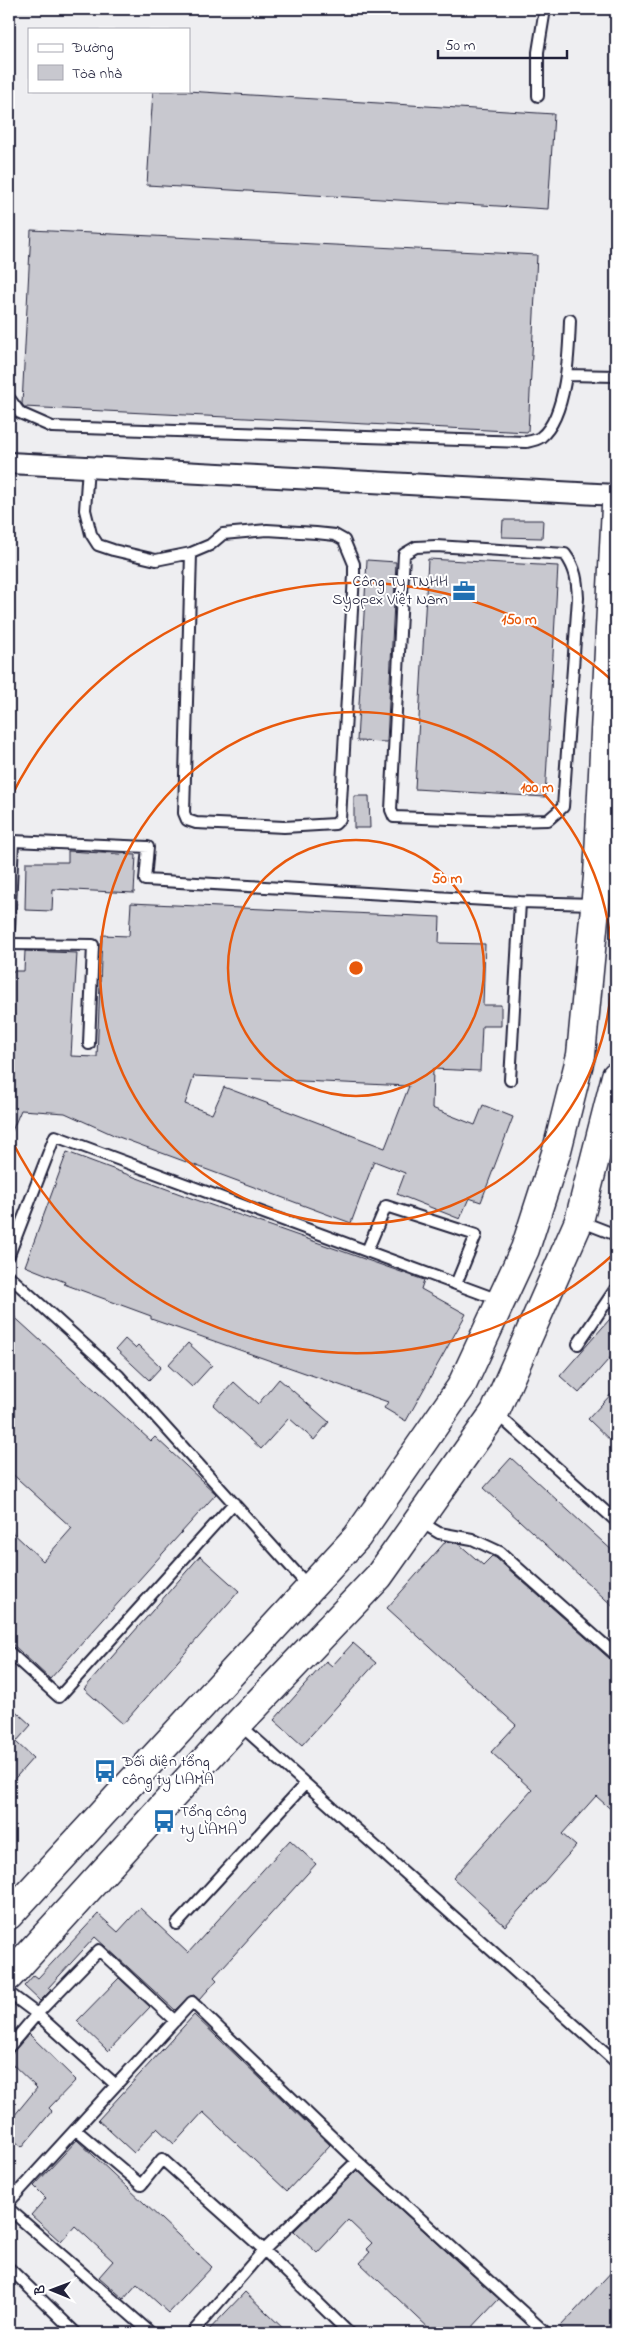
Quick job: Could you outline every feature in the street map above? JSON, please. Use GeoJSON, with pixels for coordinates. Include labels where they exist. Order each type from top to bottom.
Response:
{"type":"FeatureCollection","features":[{"type":"Feature","properties":{"kind":"street"},"geometry":{"type":"LineString","coordinates":[[9,463],[616,495]]}},
{"type":"Feature","properties":{"kind":"street"},"geometry":{"type":"LineString","coordinates":[[9,1915],[357,1537],[461,1387],[499,1300],[525,1249],[557,1150],[581,1055],[598,876],[616,506]]}},
{"type":"Feature","properties":{"kind":"street"},"geometry":{"type":"LineString","coordinates":[[9,1976],[239,1723],[379,1576],[495,1412],[579,1221],[616,1076]]}},
{"type":"Feature","properties":{"kind":"lane"},"geometry":{"type":"LineString","coordinates":[[538,96],[538,52],[545,9]]}},
{"type":"Feature","properties":{"kind":"lane"},"geometry":{"type":"LineString","coordinates":[[9,398],[20,413],[52,427],[526,442],[540,438],[548,429],[567,375],[570,320]]}},
{"type":"Feature","properties":{"kind":"lane"},"geometry":{"type":"LineString","coordinates":[[567,375],[616,376]]}},
{"type":"Feature","properties":{"kind":"lane"},"geometry":{"type":"LineString","coordinates":[[88,467],[85,510],[91,534],[98,545],[156,560],[191,552],[210,545],[223,534],[294,531],[335,535],[344,540],[354,564],[354,575],[340,819],[335,824],[284,827],[196,823],[186,820],[184,813],[191,552]]}},
{"type":"Feature","properties":{"kind":"lane"},"geometry":{"type":"LineString","coordinates":[[436,546],[565,554],[573,565],[577,575],[578,598],[563,806],[548,820],[507,821],[394,817],[391,810],[404,554],[416,547],[436,546]]}},
{"type":"Feature","properties":{"kind":"lane"},"geometry":{"type":"LineString","coordinates":[[9,929],[14,841],[148,847],[145,880],[520,902],[594,904]]}},
{"type":"Feature","properties":{"kind":"lane"},"geometry":{"type":"LineString","coordinates":[[510,1080],[520,902]]}},
{"type":"Feature","properties":{"kind":"lane"},"geometry":{"type":"LineString","coordinates":[[9,944],[93,944],[89,1044]]}},
{"type":"Feature","properties":{"kind":"lane"},"geometry":{"type":"LineString","coordinates":[[9,1255],[55,1136],[499,1300]]}},
{"type":"Feature","properties":{"kind":"lane"},"geometry":{"type":"LineString","coordinates":[[367,1251],[386,1206],[476,1236],[456,1284]]}},
{"type":"Feature","properties":{"kind":"lane"},"geometry":{"type":"LineString","coordinates":[[579,1221],[616,1235]]}},
{"type":"Feature","properties":{"kind":"lane"},"geometry":{"type":"LineString","coordinates":[[9,1276],[119,1376],[310,1588]]}},
{"type":"Feature","properties":{"kind":"lane"},"geometry":{"type":"LineString","coordinates":[[578,1344],[616,1288]]}},
{"type":"Feature","properties":{"kind":"lane"},"geometry":{"type":"LineString","coordinates":[[495,1412],[616,1521]]}},
{"type":"Feature","properties":{"kind":"lane"},"geometry":{"type":"LineString","coordinates":[[9,1652],[59,1697],[234,1503]]}},
{"type":"Feature","properties":{"kind":"lane"},"geometry":{"type":"LineString","coordinates":[[418,1520],[439,1533],[472,1538],[500,1552],[616,1655]]}},
{"type":"Feature","properties":{"kind":"lane"},"geometry":{"type":"LineString","coordinates":[[239,1723],[616,2062]]}},
{"type":"Feature","properties":{"kind":"lane"},"geometry":{"type":"LineString","coordinates":[[177,1924],[305,1784]]}},
{"type":"Feature","properties":{"kind":"lane"},"geometry":{"type":"LineString","coordinates":[[9,2047],[37,2014],[99,1950],[175,2021]]}},
{"type":"Feature","properties":{"kind":"lane"},"geometry":{"type":"LineString","coordinates":[[9,1993],[37,2014],[116,2084]]}},
{"type":"Feature","properties":{"kind":"lane"},"geometry":{"type":"LineString","coordinates":[[9,2202],[192,2002],[357,2161],[546,2333]]}},
{"type":"Feature","properties":{"kind":"lane"},"geometry":{"type":"LineString","coordinates":[[76,2130],[140,2185],[162,2159],[264,2250],[349,2333]]}},
{"type":"Feature","properties":{"kind":"lane"},"geometry":{"type":"LineString","coordinates":[[192,2333],[264,2250],[357,2161]]}},
{"type":"Feature","properties":{"kind":"lane"},"geometry":{"type":"LineString","coordinates":[[9,2209],[152,2333]]}},
{"type":"Feature","properties":{"kind":"lane"},"geometry":{"type":"LineString","coordinates":[[9,2268],[76,2333]]}},
{"type":"Feature","properties":{"kind":"shaded area"},"geometry":{"type":"Polygon","coordinates":[[[9,9],[616,9],[616,2333],[9,2333],[9,9]]]}},
{"type":"Feature","properties":{"kind":"building"},"geometry":{"type":"Polygon","coordinates":[[[190,91],[554,114],[548,209],[147,185],[153,92],[190,91]]]}},
{"type":"Feature","properties":{"kind":"building"},"geometry":{"type":"Polygon","coordinates":[[[31,230],[537,255],[528,432],[24,407],[22,404],[31,230]]]}},
{"type":"Feature","properties":{"kind":"building"},"geometry":{"type":"Polygon","coordinates":[[[503,520],[543,520],[542,538],[502,537],[503,520]]]}},
{"type":"Feature","properties":{"kind":"building"},"geometry":{"type":"Polygon","coordinates":[[[428,559],[558,566],[545,797],[415,789],[428,559]]]}},
{"type":"Feature","properties":{"kind":"building"},"geometry":{"type":"Polygon","coordinates":[[[367,560],[396,562],[387,742],[357,741],[367,560]]]}},
{"type":"Feature","properties":{"kind":"building"},"geometry":{"type":"Polygon","coordinates":[[[354,796],[369,796],[370,828],[354,828],[354,796]]]}},
{"type":"Feature","properties":{"kind":"building"},"geometry":{"type":"Polygon","coordinates":[[[68,851],[136,855],[134,893],[53,889],[52,911],[25,910],[26,862],[68,862],[68,851]]]}},
{"type":"Feature","properties":{"kind":"building"},"geometry":{"type":"Polygon","coordinates":[[[131,903],[440,917],[439,943],[485,944],[483,1005],[501,1005],[501,1026],[482,1026],[480,1071],[433,1069],[432,1108],[475,1125],[483,1105],[513,1117],[481,1202],[469,1198],[460,1219],[397,1194],[405,1173],[374,1161],[351,1223],[116,1136],[65,1113],[21,1110],[9,1138],[9,971],[24,971],[25,951],[77,953],[71,1056],[97,1057],[102,935],[129,936],[131,903]],[[194,1076],[185,1104],[212,1114],[224,1087],[385,1148],[409,1086],[194,1076]]]}},
{"type":"Feature","properties":{"kind":"building"},"geometry":{"type":"Polygon","coordinates":[[[67,1152],[424,1280],[421,1289],[466,1314],[406,1421],[384,1408],[388,1402],[151,1319],[151,1316],[64,1284],[65,1282],[25,1266],[67,1152]]]}},
{"type":"Feature","properties":{"kind":"building"},"geometry":{"type":"Polygon","coordinates":[[[9,1312],[151,1441],[155,1437],[216,1494],[50,1679],[9,1641],[9,1529],[43,1561],[72,1528],[9,1471],[9,1312]]]}},
{"type":"Feature","properties":{"kind":"building"},"geometry":{"type":"Polygon","coordinates":[[[616,1312],[616,1351],[579,1393],[560,1376],[616,1312]]]}},
{"type":"Feature","properties":{"kind":"building"},"geometry":{"type":"Polygon","coordinates":[[[125,1339],[135,1348],[138,1345],[161,1367],[149,1380],[116,1349],[125,1339]]]}},
{"type":"Feature","properties":{"kind":"building"},"geometry":{"type":"Polygon","coordinates":[[[188,1343],[212,1365],[192,1387],[168,1365],[188,1343]]]}},
{"type":"Feature","properties":{"kind":"building"},"geometry":{"type":"Polygon","coordinates":[[[279,1379],[329,1422],[314,1440],[289,1418],[261,1449],[213,1405],[234,1382],[258,1404],[279,1379]]]}},
{"type":"Feature","properties":{"kind":"building"},"geometry":{"type":"Polygon","coordinates":[[[616,1389],[616,1446],[588,1419],[616,1389]]]}},
{"type":"Feature","properties":{"kind":"building"},"geometry":{"type":"Polygon","coordinates":[[[511,1458],[616,1554],[616,1609],[484,1488],[511,1458]]]}},
{"type":"Feature","properties":{"kind":"building"},"geometry":{"type":"Polygon","coordinates":[[[446,1541],[459,1544],[483,1565],[492,1556],[496,1558],[611,1660],[616,1662],[616,1814],[596,1796],[562,1834],[576,1846],[505,1926],[453,1878],[532,1790],[491,1752],[516,1725],[387,1608],[446,1541]]]}},
{"type":"Feature","properties":{"kind":"building"},"geometry":{"type":"Polygon","coordinates":[[[200,1556],[239,1591],[123,1724],[84,1689],[200,1556]]]}},
{"type":"Feature","properties":{"kind":"building"},"geometry":{"type":"Polygon","coordinates":[[[353,1643],[376,1663],[302,1745],[274,1720],[326,1661],[332,1666],[353,1643]]]}},
{"type":"Feature","properties":{"kind":"building"},"geometry":{"type":"Polygon","coordinates":[[[9,1705],[31,1725],[16,1742],[33,1758],[9,1785],[9,1705]]]}},
{"type":"Feature","properties":{"kind":"building"},"geometry":{"type":"Polygon","coordinates":[[[290,1840],[316,1864],[214,1977],[217,1980],[199,2000],[194,1995],[190,1996],[175,2010],[95,1937],[48,1988],[51,1990],[40,2001],[24,1986],[34,1975],[38,1978],[98,1914],[118,1932],[140,1908],[188,1953],[290,1840]]]}},
{"type":"Feature","properties":{"kind":"building"},"geometry":{"type":"Polygon","coordinates":[[[119,1978],[150,2007],[108,2051],[77,2021],[119,1978]]]}},
{"type":"Feature","properties":{"kind":"building"},"geometry":{"type":"Polygon","coordinates":[[[194,2015],[330,2145],[287,2191],[203,2112],[174,2144],[157,2128],[134,2153],[98,2120],[194,2015]]]}},
{"type":"Feature","properties":{"kind":"building"},"geometry":{"type":"Polygon","coordinates":[[[29,2034],[76,2080],[49,2108],[52,2111],[22,2147],[9,2136],[9,2122],[37,2088],[9,2061],[9,2054],[29,2034]]]}},
{"type":"Feature","properties":{"kind":"building"},"geometry":{"type":"Polygon","coordinates":[[[77,2140],[212,2267],[169,2313],[137,2284],[124,2299],[99,2277],[113,2261],[75,2226],[61,2242],[31,2215],[46,2198],[34,2186],[77,2140]]]}},
{"type":"Feature","properties":{"kind":"building"},"geometry":{"type":"Polygon","coordinates":[[[357,2170],[499,2299],[467,2333],[434,2333],[360,2263],[370,2252],[366,2249],[372,2243],[348,2220],[317,2253],[294,2231],[357,2170]]]}},
{"type":"Feature","properties":{"kind":"building"},"geometry":{"type":"Polygon","coordinates":[[[616,2267],[616,2333],[567,2333],[560,2327],[616,2267]]]}},
{"type":"Feature","properties":{"kind":"building"},"geometry":{"type":"Polygon","coordinates":[[[245,2292],[288,2333],[206,2333],[245,2292]]]}},
{"type":"Feature","properties":{"kind":"place","name":"Công Ty TNHH Syopex Việt Nam"},"geometry":{"type":"Point","coordinates":[464,591]}},
{"type":"Feature","properties":{"kind":"place","name":"Đối diện tổng công ty LIAMA"},"geometry":{"type":"Point","coordinates":[105,1771]}},
{"type":"Feature","properties":{"kind":"place","name":"Tổng công ty LIAMA"},"geometry":{"type":"Point","coordinates":[164,1821]}}]}
